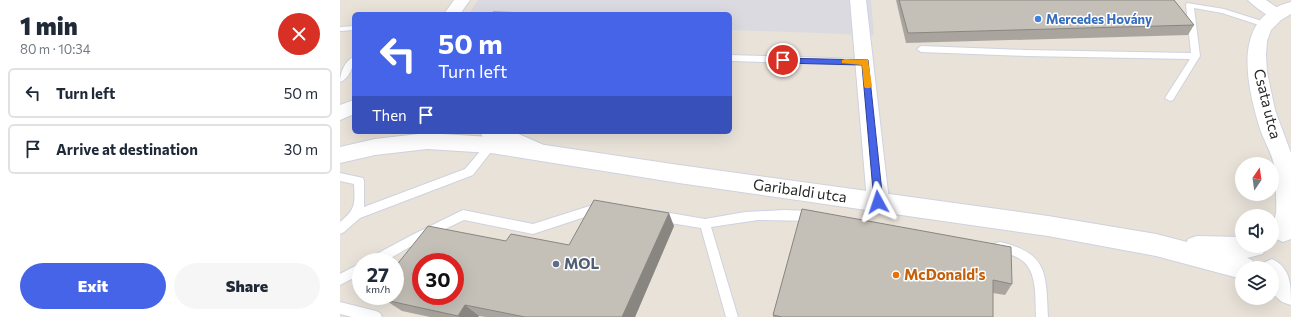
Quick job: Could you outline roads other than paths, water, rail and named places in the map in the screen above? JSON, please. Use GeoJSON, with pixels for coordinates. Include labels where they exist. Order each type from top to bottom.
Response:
{"type":"FeatureCollection","features":[{"type":"Feature","properties":{"kind":"street"},"geometry":{"type":"LineString","coordinates":[[453,12],[462,0]]}},
{"type":"Feature","properties":{"kind":"street"},"geometry":{"type":"LineString","coordinates":[[858,0],[878,202]]}},
{"type":"Feature","properties":{"kind":"street"},"geometry":{"type":"LineString","coordinates":[[1256,0],[1278,15]]}},
{"type":"Feature","properties":{"kind":"street","name":"Csata utca"},"geometry":{"type":"LineString","coordinates":[[1278,15],[1258,40],[1256,56],[1258,76],[1270,123],[1288,171],[1288,213],[1279,234]]}},
{"type":"Feature","properties":{"kind":"street"},"geometry":{"type":"LineString","coordinates":[[340,113],[352,109]]}},
{"type":"Feature","properties":{"kind":"street"},"geometry":{"type":"LineString","coordinates":[[340,119],[352,119]]}},
{"type":"Feature","properties":{"kind":"street","name":"Garibaldi utca"},"geometry":{"type":"LineString","coordinates":[[340,155],[375,147],[427,141],[490,138],[539,151],[679,174],[1040,225],[1156,245],[1235,266]]}},
{"type":"Feature","properties":{"kind":"street","name":"Garibaldi utca"},"geometry":{"type":"LineString","coordinates":[[1156,245],[1235,248]]}},
{"type":"Feature","properties":{"kind":"lane"},"geometry":{"type":"LineString","coordinates":[[1170,98],[1196,56],[1189,3],[1224,11],[1278,15]]}},
{"type":"Feature","properties":{"kind":"lane"},"geometry":{"type":"LineString","coordinates":[[340,29],[352,28]]}},
{"type":"Feature","properties":{"kind":"lane"},"geometry":{"type":"LineString","coordinates":[[921,49],[1026,53],[1196,56]]}},
{"type":"Feature","properties":{"kind":"lane"},"geometry":{"type":"LineString","coordinates":[[732,58],[865,62]]}},
{"type":"Feature","properties":{"kind":"lane"},"geometry":{"type":"LineString","coordinates":[[340,79],[352,63]]}},
{"type":"Feature","properties":{"kind":"lane"},"geometry":{"type":"LineString","coordinates":[[340,229],[356,215],[469,172],[490,138]]}},
{"type":"Feature","properties":{"kind":"lane"},"geometry":{"type":"LineString","coordinates":[[340,177],[359,181],[360,204],[356,215]]}},
{"type":"Feature","properties":{"kind":"lane"},"geometry":{"type":"LineString","coordinates":[[388,253],[463,215],[533,229],[602,208],[609,209]]}},
{"type":"Feature","properties":{"kind":"lane"},"geometry":{"type":"LineString","coordinates":[[646,214],[705,224],[736,217],[785,214],[826,218]]}},
{"type":"Feature","properties":{"kind":"lane"},"geometry":{"type":"LineString","coordinates":[[705,224],[732,317]]}},
{"type":"Feature","properties":{"kind":"lane"},"geometry":{"type":"LineString","coordinates":[[990,245],[1024,254],[1034,264],[1040,276],[1042,317]]}},
{"type":"Feature","properties":{"kind":"lane"},"geometry":{"type":"LineString","coordinates":[[340,280],[352,273]]}},
{"type":"Feature","properties":{"kind":"lane"},"geometry":{"type":"LineString","coordinates":[[340,308],[376,317]]}},
{"type":"Feature","properties":{"kind":"place","name":"Mercedes Hovány"},"geometry":{"type":"Point","coordinates":[1038,19]}},
{"type":"Feature","properties":{"kind":"place","name":"MOL"},"geometry":{"type":"Point","coordinates":[556,264]}},
{"type":"Feature","properties":{"kind":"place","name":"McDonald's"},"geometry":{"type":"Point","coordinates":[896,275]}}]}
